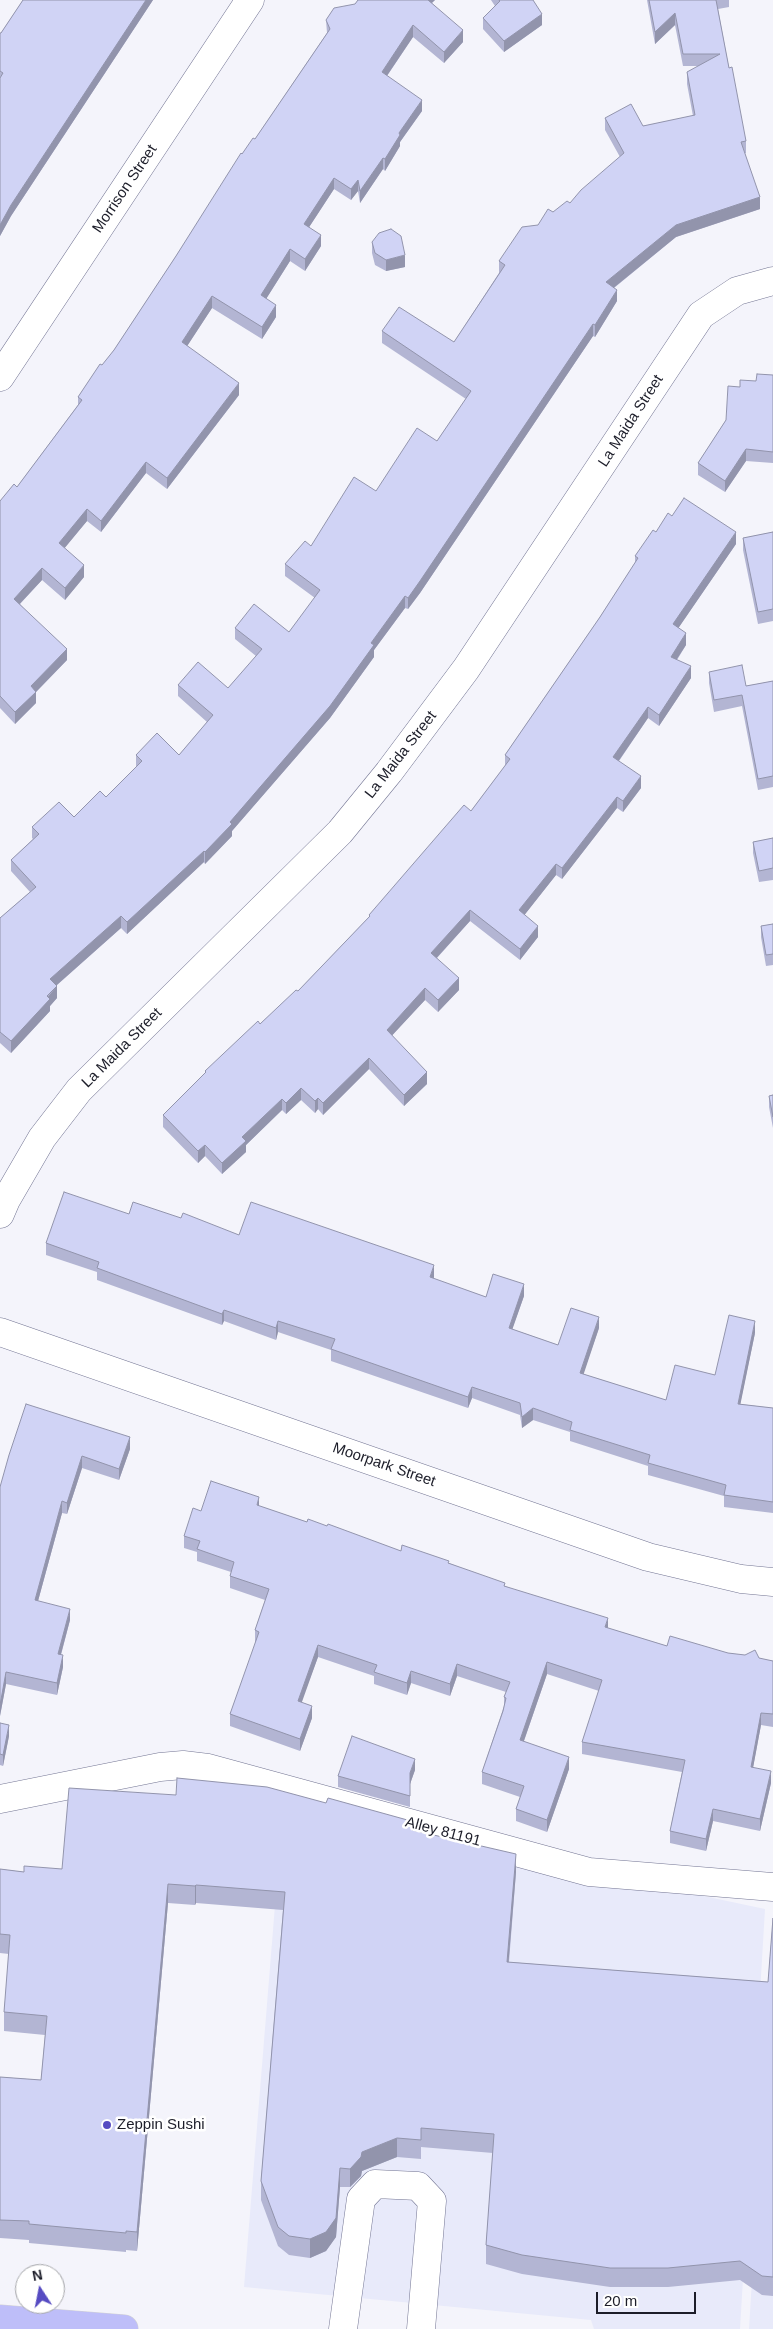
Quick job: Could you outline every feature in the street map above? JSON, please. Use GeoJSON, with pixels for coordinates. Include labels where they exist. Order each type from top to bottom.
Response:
{"type":"FeatureCollection","features":[{"type":"Feature","properties":{"kind":"main road"},"geometry":{"type":"LineString","coordinates":[[0,2319],[124,2329]]}},
{"type":"Feature","properties":{"kind":"street","name":"Morrison Street"},"geometry":{"type":"LineString","coordinates":[[0,377],[250,0]]}},
{"type":"Feature","properties":{"kind":"street","name":"La Maida Street"},"geometry":{"type":"LineString","coordinates":[[0,1214],[6,1200],[42,1138],[79,1090],[340,832],[389,772],[466,669],[701,315],[737,291],[773,281]]}},
{"type":"Feature","properties":{"kind":"street","name":"Moorpark Street"},"geometry":{"type":"LineString","coordinates":[[0,1332],[648,1557],[741,1579],[773,1582]]}},
{"type":"Feature","properties":{"kind":"street","name":"Alley 81191"},"geometry":{"type":"LineString","coordinates":[[0,1799],[160,1767],[183,1765],[208,1768],[589,1872],[773,1888]]}},
{"type":"Feature","properties":{"kind":"street"},"geometry":{"type":"LineString","coordinates":[[343,2329],[362,2199],[376,2184],[418,2186],[432,2201],[421,2329]]}},
{"type":"Feature","properties":{"kind":"shaded area"},"geometry":{"type":"Polygon","coordinates":[[[283,1807],[765,1909],[740,2329],[594,2329],[591,2320],[244,2287],[283,1807]]]}},
{"type":"Feature","properties":{"kind":"shaded area"},"geometry":{"type":"Polygon","coordinates":[[[773,1931],[773,2329],[749,2329],[773,1931]]]}},
{"type":"Feature","properties":{"kind":"building"},"geometry":{"type":"Polygon","coordinates":[[[23,0],[146,0],[11,205],[0,225],[0,78],[3,73],[0,71],[0,33],[23,0]]]}},
{"type":"Feature","properties":{"kind":"building"},"geometry":{"type":"Polygon","coordinates":[[[358,0],[428,0],[463,30],[444,52],[413,25],[382,72],[422,100],[399,133],[400,135],[385,159],[383,158],[360,191],[358,180],[351,189],[334,178],[304,224],[321,235],[305,259],[290,249],[261,295],[276,305],[262,327],[212,296],[182,342],[239,383],[167,478],[146,462],[101,521],[87,509],[59,543],[84,565],[65,588],[42,568],[14,599],[67,649],[31,686],[36,692],[15,712],[0,696],[0,501],[14,484],[17,487],[82,400],[78,397],[100,364],[102,365],[114,350],[241,153],[253,138],[255,139],[330,29],[326,20],[334,8],[355,4],[358,0]]]}},
{"type":"Feature","properties":{"kind":"building"},"geometry":{"type":"Polygon","coordinates":[[[499,0],[533,0],[542,14],[504,41],[483,18],[499,0]]]}},
{"type":"Feature","properties":{"kind":"building"},"geometry":{"type":"Polygon","coordinates":[[[649,0],[716,0],[729,68],[732,67],[746,141],[741,142],[760,197],[676,225],[606,282],[617,290],[595,325],[593,324],[420,581],[408,598],[405,596],[371,643],[374,645],[330,706],[230,822],[232,824],[205,852],[127,922],[121,916],[50,979],[57,986],[47,996],[50,999],[11,1041],[0,1032],[0,918],[36,887],[11,860],[39,834],[32,827],[59,802],[74,817],[100,791],[106,797],[142,761],[136,755],[157,733],[179,755],[213,715],[178,685],[198,662],[228,688],[262,649],[235,628],[254,604],[289,632],[320,590],[285,564],[305,541],[311,546],[354,477],[376,491],[417,428],[437,441],[471,391],[382,331],[399,307],[454,342],[505,265],[499,261],[522,227],[538,225],[548,209],[553,212],[567,201],[570,203],[581,190],[624,153],[605,118],[631,104],[643,126],[695,115],[687,72],[720,54],[683,54],[675,13],[655,32],[649,0]]]}},
{"type":"Feature","properties":{"kind":"building"},"geometry":{"type":"Polygon","coordinates":[[[391,229],[401,236],[405,255],[386,260],[375,253],[372,242],[379,233],[391,229]]]}},
{"type":"Feature","properties":{"kind":"building"},"geometry":{"type":"Polygon","coordinates":[[[757,374],[773,375],[773,452],[746,449],[725,481],[698,463],[726,420],[728,386],[740,387],[740,380],[756,381],[757,374]]]}},
{"type":"Feature","properties":{"kind":"building"},"geometry":{"type":"Polygon","coordinates":[[[684,498],[736,532],[673,624],[686,633],[671,657],[691,666],[659,715],[648,707],[613,757],[641,776],[623,801],[617,797],[562,868],[556,864],[519,910],[538,926],[520,949],[470,910],[431,953],[459,978],[438,1000],[425,988],[387,1030],[427,1072],[404,1095],[369,1058],[323,1103],[318,1098],[315,1101],[301,1088],[286,1103],[282,1099],[242,1137],[246,1141],[222,1163],[205,1145],[198,1151],[163,1115],[205,1071],[258,1021],[260,1024],[296,990],[298,991],[370,916],[464,805],[471,811],[510,759],[505,755],[600,617],[638,558],[635,556],[653,530],[656,532],[668,513],[672,516],[684,498]]]}},
{"type":"Feature","properties":{"kind":"building"},"geometry":{"type":"Polygon","coordinates":[[[773,532],[773,609],[758,612],[743,538],[773,532]]]}},
{"type":"Feature","properties":{"kind":"building"},"geometry":{"type":"Polygon","coordinates":[[[742,665],[746,686],[773,681],[773,776],[758,779],[742,695],[714,700],[709,672],[742,665]]]}},
{"type":"Feature","properties":{"kind":"building"},"geometry":{"type":"Polygon","coordinates":[[[773,838],[773,868],[759,871],[753,842],[773,838]]]}},
{"type":"Feature","properties":{"kind":"building"},"geometry":{"type":"Polygon","coordinates":[[[773,924],[773,954],[766,955],[761,926],[773,924]]]}},
{"type":"Feature","properties":{"kind":"building"},"geometry":{"type":"Polygon","coordinates":[[[773,1095],[773,1117],[769,1096],[773,1095]]]}},
{"type":"Feature","properties":{"kind":"building"},"geometry":{"type":"Polygon","coordinates":[[[64,1192],[129,1214],[133,1202],[181,1218],[183,1213],[239,1235],[251,1202],[434,1265],[430,1277],[486,1297],[493,1274],[524,1284],[509,1328],[558,1345],[571,1308],[599,1317],[580,1373],[666,1400],[675,1365],[715,1375],[729,1315],[755,1321],[738,1404],[773,1408],[773,1502],[724,1495],[726,1485],[648,1463],[650,1455],[570,1430],[572,1422],[533,1408],[522,1417],[520,1403],[472,1387],[468,1397],[331,1349],[335,1339],[278,1321],[276,1328],[224,1310],[222,1314],[97,1268],[99,1262],[46,1243],[64,1192]]]}},
{"type":"Feature","properties":{"kind":"building"},"geometry":{"type":"Polygon","coordinates":[[[26,1404],[130,1437],[119,1469],[82,1456],[67,1503],[62,1501],[35,1600],[70,1609],[58,1654],[63,1655],[57,1683],[6,1672],[0,1705],[0,1487],[26,1404]]]}},
{"type":"Feature","properties":{"kind":"building"},"geometry":{"type":"Polygon","coordinates":[[[211,1481],[259,1497],[257,1505],[307,1522],[308,1519],[327,1526],[328,1524],[401,1551],[402,1545],[505,1583],[504,1586],[608,1618],[605,1627],[667,1646],[670,1636],[728,1653],[745,1655],[755,1650],[759,1658],[773,1661],[773,1714],[761,1713],[751,1767],[771,1771],[760,1819],[713,1809],[706,1839],[670,1831],[685,1760],[582,1742],[602,1680],[547,1662],[520,1740],[569,1757],[547,1820],[516,1809],[524,1786],[482,1772],[503,1711],[506,1698],[504,1697],[510,1682],[457,1664],[450,1684],[411,1671],[407,1683],[374,1672],[377,1665],[318,1645],[298,1701],[312,1706],[300,1739],[230,1714],[259,1632],[255,1630],[269,1589],[230,1576],[234,1562],[197,1549],[200,1541],[184,1536],[193,1508],[201,1511],[211,1481]]]}},
{"type":"Feature","properties":{"kind":"building"},"geometry":{"type":"Polygon","coordinates":[[[0,1723],[9,1725],[3,1755],[0,1754],[0,1723]]]}},
{"type":"Feature","properties":{"kind":"building"},"geometry":{"type":"Polygon","coordinates":[[[352,1736],[415,1759],[410,1773],[410,1796],[338,1776],[352,1736]]]}},
{"type":"Feature","properties":{"kind":"building"},"geometry":{"type":"Polygon","coordinates":[[[177,1778],[267,1787],[326,1803],[328,1798],[411,1821],[412,1830],[516,1854],[507,1962],[768,1982],[773,1918],[773,2277],[762,2276],[740,2261],[668,2268],[610,2268],[522,2255],[486,2245],[494,2134],[421,2128],[421,2140],[397,2138],[362,2152],[361,2157],[350,2169],[340,2168],[336,2218],[326,2232],[310,2239],[289,2236],[278,2227],[261,2181],[285,1892],[196,1885],[168,1884],[137,2232],[126,2231],[126,2233],[29,2224],[29,2221],[0,2220],[0,2077],[41,2080],[47,2016],[4,2012],[10,1935],[0,1934],[0,1869],[24,1872],[24,1866],[62,1869],[69,1788],[176,1795],[177,1778]]]}},
{"type":"Feature","properties":{"kind":"place","name":"Zeppin Sushi"},"geometry":{"type":"Point","coordinates":[107,2125]}}]}
